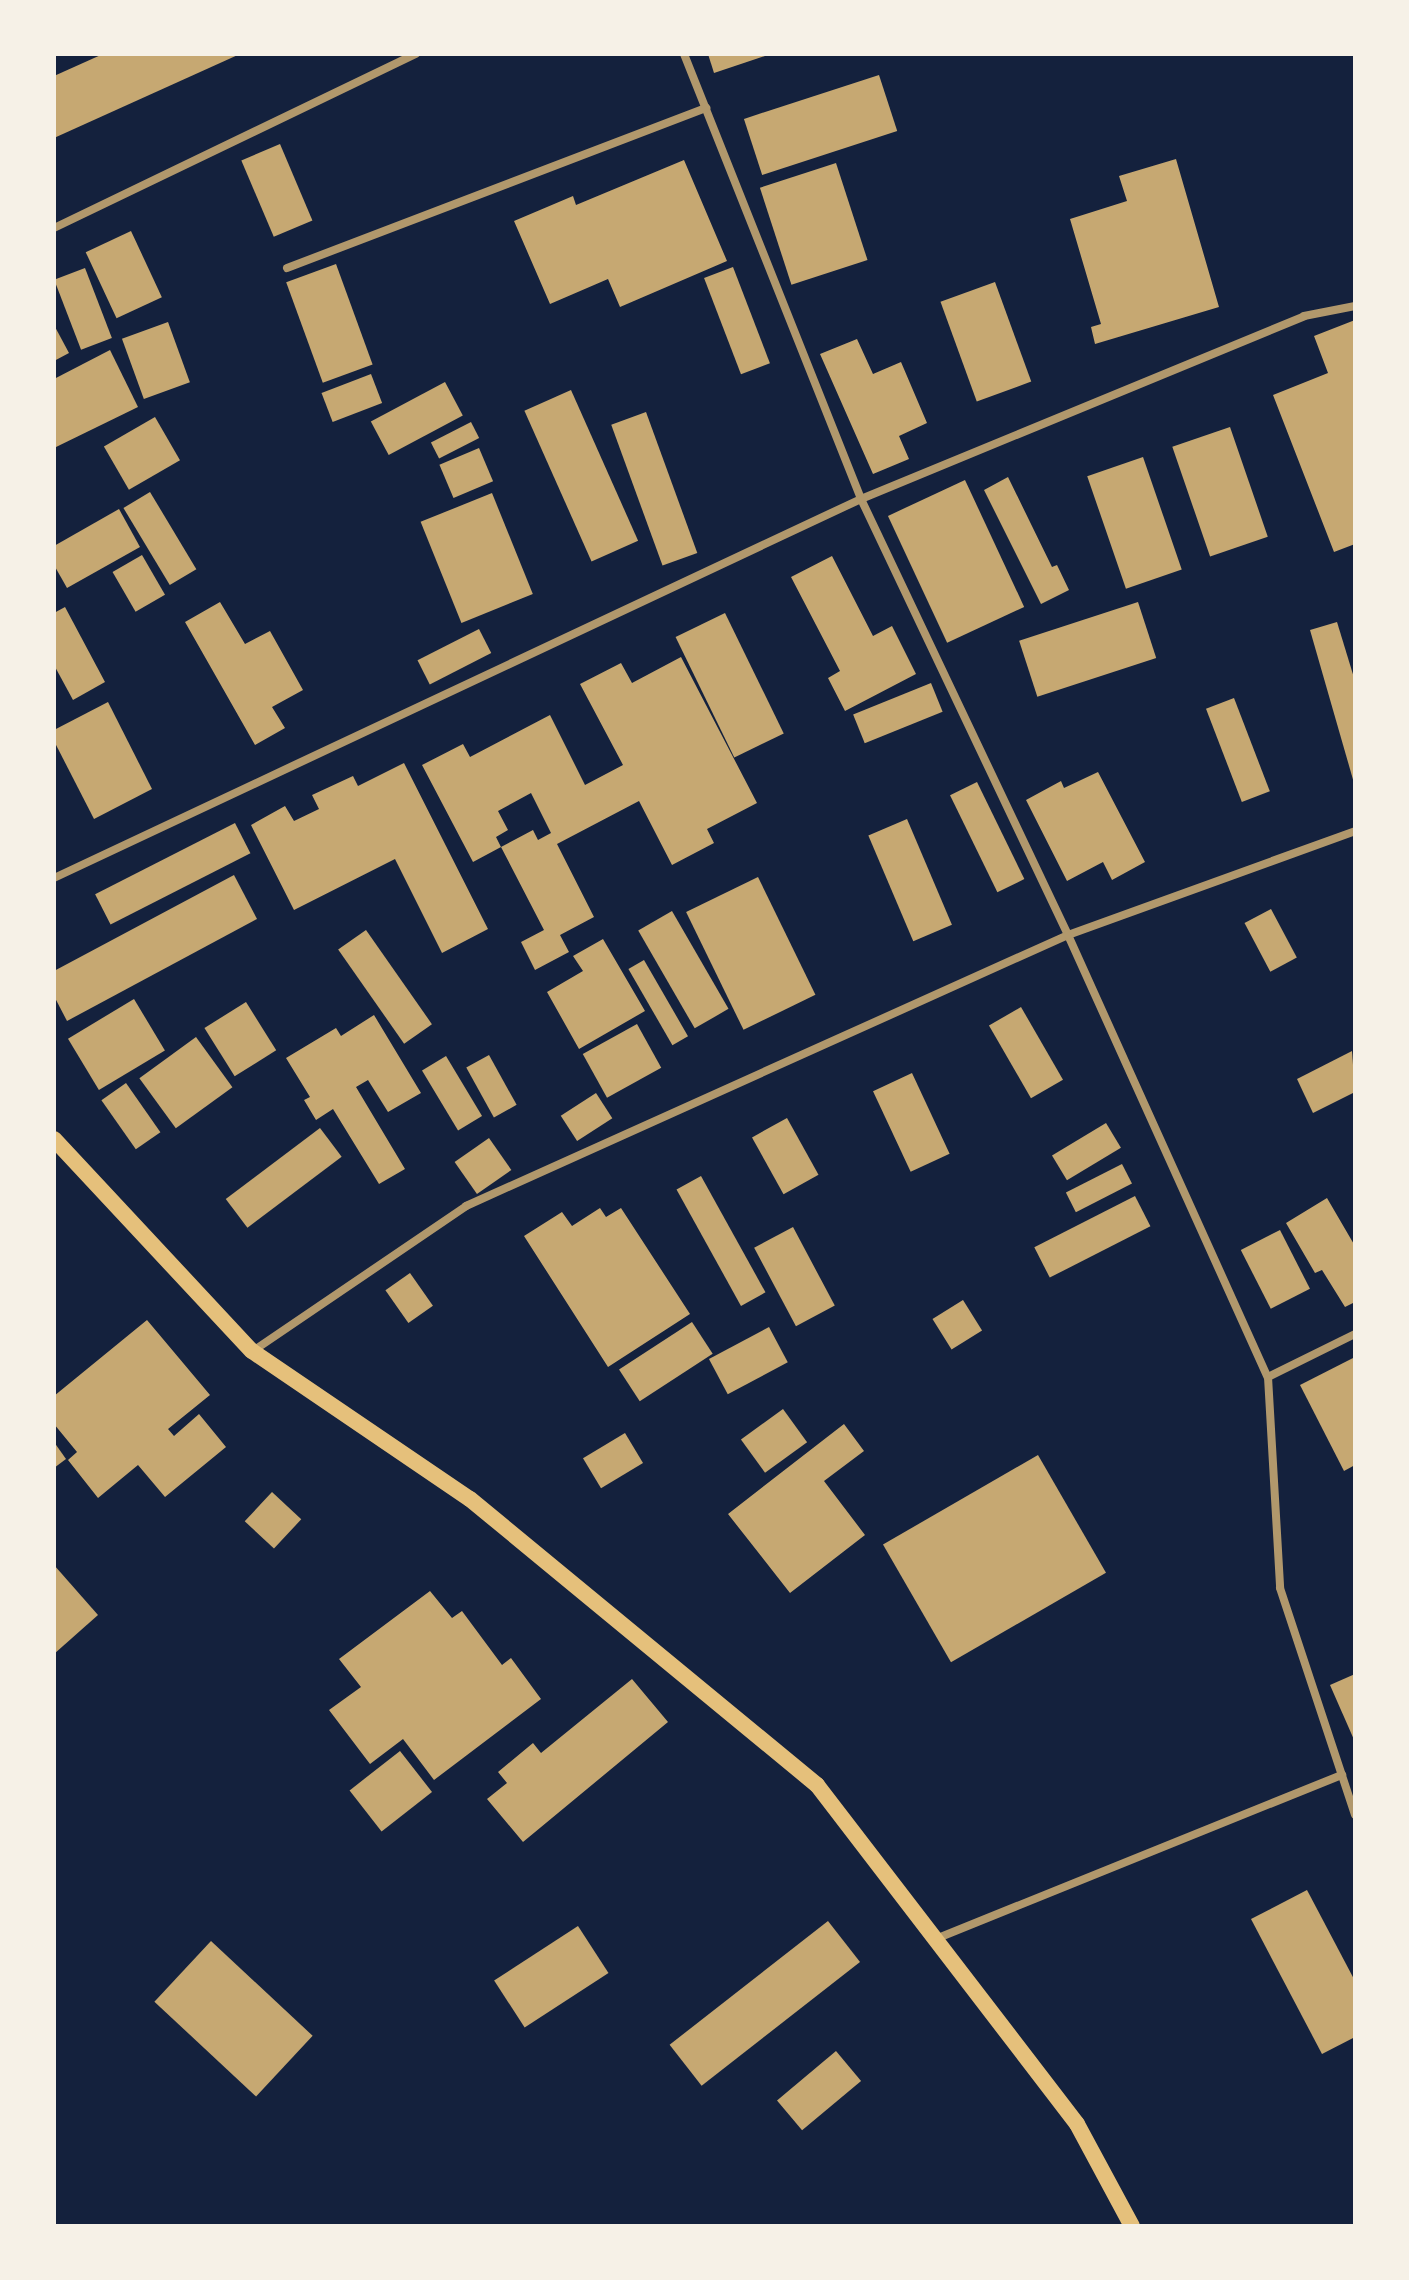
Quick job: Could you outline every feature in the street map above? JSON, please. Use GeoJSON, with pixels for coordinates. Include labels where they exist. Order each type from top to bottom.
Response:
{"type":"FeatureCollection","features":[{"type":"Feature","properties":{"kind":"main road"},"geometry":{"type":"LineString","coordinates":[[54,1139],[252,1351],[470,1499],[817,1785],[938,1938],[1077,2124],[1132,2226]]}},
{"type":"Feature","properties":{"kind":"street"},"geometry":{"type":"LineString","coordinates":[[54,228],[416,54]]}},
{"type":"Feature","properties":{"kind":"street"},"geometry":{"type":"LineString","coordinates":[[684,54],[861,499],[1068,935],[1268,1377],[1280,1588],[1355,1815]]}},
{"type":"Feature","properties":{"kind":"street"},"geometry":{"type":"LineString","coordinates":[[287,268],[707,108]]}},
{"type":"Feature","properties":{"kind":"street"},"geometry":{"type":"LineString","coordinates":[[54,878],[861,499],[1304,316],[1355,306]]}},
{"type":"Feature","properties":{"kind":"street"},"geometry":{"type":"LineString","coordinates":[[252,1351],[466,1206],[1068,935],[1355,831]]}},
{"type":"Feature","properties":{"kind":"street"},"geometry":{"type":"LineString","coordinates":[[1268,1377],[1355,1334]]}},
{"type":"Feature","properties":{"kind":"street"},"geometry":{"type":"LineString","coordinates":[[938,1938],[1342,1775]]}},
{"type":"Feature","properties":{"kind":"building"},"geometry":{"type":"Polygon","coordinates":[[[103,54],[240,54],[54,138],[54,76],[103,54]]]}},
{"type":"Feature","properties":{"kind":"building"},"geometry":{"type":"Polygon","coordinates":[[[708,54],[768,54],[768,55],[714,73],[708,54]]]}},
{"type":"Feature","properties":{"kind":"building"},"geometry":{"type":"Polygon","coordinates":[[[879,75],[897,131],[762,175],[744,119],[879,75]]]}},
{"type":"Feature","properties":{"kind":"building"},"geometry":{"type":"Polygon","coordinates":[[[280,144],[312,220],[274,237],[241,160],[280,144]]]}},
{"type":"Feature","properties":{"kind":"building"},"geometry":{"type":"Polygon","coordinates":[[[1176,159],[1219,307],[1095,344],[1091,327],[1101,324],[1070,219],[1127,201],[1119,176],[1176,159]]]}},
{"type":"Feature","properties":{"kind":"building"},"geometry":{"type":"Polygon","coordinates":[[[684,160],[727,261],[620,307],[608,279],[550,304],[514,221],[573,196],[576,205],[684,160]]]}},
{"type":"Feature","properties":{"kind":"building"},"geometry":{"type":"Polygon","coordinates":[[[836,163],[868,260],[791,285],[760,188],[836,163]]]}},
{"type":"Feature","properties":{"kind":"building"},"geometry":{"type":"Polygon","coordinates":[[[131,231],[162,297],[117,318],[86,252],[131,231]]]}},
{"type":"Feature","properties":{"kind":"building"},"geometry":{"type":"Polygon","coordinates":[[[336,264],[373,365],[323,383],[286,282],[336,264]]]}},
{"type":"Feature","properties":{"kind":"building"},"geometry":{"type":"Polygon","coordinates":[[[733,267],[770,363],[741,374],[704,278],[733,267]]]}},
{"type":"Feature","properties":{"kind":"building"},"geometry":{"type":"Polygon","coordinates":[[[85,268],[112,338],[81,350],[54,280],[85,268]]]}},
{"type":"Feature","properties":{"kind":"building"},"geometry":{"type":"Polygon","coordinates":[[[995,282],[1031,382],[977,401],[940,302],[995,282]]]}},
{"type":"Feature","properties":{"kind":"building"},"geometry":{"type":"Polygon","coordinates":[[[1355,320],[1355,544],[1334,552],[1273,395],[1328,373],[1314,336],[1355,320]]]}},
{"type":"Feature","properties":{"kind":"building"},"geometry":{"type":"Polygon","coordinates":[[[168,322],[190,382],[144,399],[122,339],[168,322]]]}},
{"type":"Feature","properties":{"kind":"building"},"geometry":{"type":"Polygon","coordinates":[[[54,325],[69,353],[54,361],[54,325]]]}},
{"type":"Feature","properties":{"kind":"building"},"geometry":{"type":"Polygon","coordinates":[[[857,339],[873,374],[901,362],[927,423],[899,436],[909,459],[873,474],[820,354],[857,339]]]}},
{"type":"Feature","properties":{"kind":"building"},"geometry":{"type":"Polygon","coordinates":[[[110,350],[138,407],[54,448],[54,379],[110,350]]]}},
{"type":"Feature","properties":{"kind":"building"},"geometry":{"type":"Polygon","coordinates":[[[371,374],[382,403],[333,422],[322,393],[371,374]]]}},
{"type":"Feature","properties":{"kind":"building"},"geometry":{"type":"Polygon","coordinates":[[[445,382],[463,416],[389,455],[371,421],[445,382]]]}},
{"type":"Feature","properties":{"kind":"building"},"geometry":{"type":"Polygon","coordinates":[[[571,390],[638,541],[592,561],[524,411],[571,390]]]}},
{"type":"Feature","properties":{"kind":"building"},"geometry":{"type":"Polygon","coordinates":[[[646,412],[697,553],[663,566],[611,425],[646,412]]]}},
{"type":"Feature","properties":{"kind":"building"},"geometry":{"type":"Polygon","coordinates":[[[155,417],[180,460],[129,490],[104,446],[155,417]]]}},
{"type":"Feature","properties":{"kind":"building"},"geometry":{"type":"Polygon","coordinates":[[[471,422],[479,438],[439,458],[431,442],[471,422]]]}},
{"type":"Feature","properties":{"kind":"building"},"geometry":{"type":"Polygon","coordinates":[[[1230,427],[1268,537],[1210,557],[1172,447],[1230,427]]]}},
{"type":"Feature","properties":{"kind":"building"},"geometry":{"type":"Polygon","coordinates":[[[479,448],[493,481],[453,498],[439,465],[479,448]]]}},
{"type":"Feature","properties":{"kind":"building"},"geometry":{"type":"Polygon","coordinates":[[[1143,457],[1182,570],[1126,589],[1087,476],[1143,457]]]}},
{"type":"Feature","properties":{"kind":"building"},"geometry":{"type":"Polygon","coordinates":[[[1008,477],[1052,567],[1057,565],[1069,590],[1041,604],[984,490],[1008,477]]]}},
{"type":"Feature","properties":{"kind":"building"},"geometry":{"type":"Polygon","coordinates":[[[965,480],[1024,607],[947,643],[888,516],[965,480]]]}},
{"type":"Feature","properties":{"kind":"building"},"geometry":{"type":"Polygon","coordinates":[[[150,492],[196,569],[170,585],[123,508],[150,492]]]}},
{"type":"Feature","properties":{"kind":"building"},"geometry":{"type":"Polygon","coordinates":[[[492,493],[533,594],[461,623],[421,522],[492,493]]]}},
{"type":"Feature","properties":{"kind":"building"},"geometry":{"type":"Polygon","coordinates":[[[119,509],[140,547],[67,588],[54,565],[54,546],[119,509]]]}},
{"type":"Feature","properties":{"kind":"building"},"geometry":{"type":"Polygon","coordinates":[[[142,555],[165,595],[136,612],[113,572],[142,555]]]}},
{"type":"Feature","properties":{"kind":"building"},"geometry":{"type":"Polygon","coordinates":[[[832,556],[873,636],[892,626],[916,674],[845,711],[828,678],[840,671],[791,577],[832,556]]]}},
{"type":"Feature","properties":{"kind":"building"},"geometry":{"type":"Polygon","coordinates":[[[220,602],[245,644],[270,631],[303,690],[272,707],[285,728],[255,745],[185,622],[220,602]]]}},
{"type":"Feature","properties":{"kind":"building"},"geometry":{"type":"Polygon","coordinates":[[[1138,602],[1156,658],[1037,697],[1019,641],[1138,602]]]}},
{"type":"Feature","properties":{"kind":"building"},"geometry":{"type":"Polygon","coordinates":[[[65,607],[105,682],[73,700],[54,665],[54,613],[65,607]]]}},
{"type":"Feature","properties":{"kind":"building"},"geometry":{"type":"Polygon","coordinates":[[[725,613],[784,733],[734,758],[676,637],[725,613]]]}},
{"type":"Feature","properties":{"kind":"building"},"geometry":{"type":"Polygon","coordinates":[[[1337,622],[1355,681],[1354,783],[1310,630],[1337,622]]]}},
{"type":"Feature","properties":{"kind":"building"},"geometry":{"type":"Polygon","coordinates":[[[479,629],[491,653],[430,684],[418,660],[479,629]]]}},
{"type":"Feature","properties":{"kind":"building"},"geometry":{"type":"Polygon","coordinates":[[[681,657],[757,803],[707,829],[714,843],[672,865],[639,801],[557,844],[594,917],[560,935],[569,952],[535,970],[521,942],[544,930],[501,847],[473,862],[422,765],[463,744],[470,757],[550,715],[585,785],[623,765],[580,684],[621,663],[632,683],[681,657]],[[531,793],[498,811],[508,830],[496,837],[501,847],[533,830],[538,840],[551,833],[531,793]]]}},
{"type":"Feature","properties":{"kind":"building"},"geometry":{"type":"Polygon","coordinates":[[[931,683],[943,712],[865,743],[853,714],[931,683]]]}},
{"type":"Feature","properties":{"kind":"building"},"geometry":{"type":"Polygon","coordinates":[[[1234,698],[1270,791],[1242,802],[1206,709],[1234,698]]]}},
{"type":"Feature","properties":{"kind":"building"},"geometry":{"type":"Polygon","coordinates":[[[108,702],[152,789],[94,819],[54,741],[54,730],[108,702]]]}},
{"type":"Feature","properties":{"kind":"building"},"geometry":{"type":"Polygon","coordinates":[[[404,763],[488,929],[442,953],[395,859],[294,910],[251,825],[285,806],[294,821],[319,809],[312,795],[353,776],[358,786],[404,763]]]}},
{"type":"Feature","properties":{"kind":"building"},"geometry":{"type":"Polygon","coordinates":[[[1098,772],[1145,862],[1112,880],[1103,862],[1067,881],[1026,800],[1061,781],[1064,788],[1098,772]]]}},
{"type":"Feature","properties":{"kind":"building"},"geometry":{"type":"Polygon","coordinates":[[[977,782],[1024,879],[997,892],[950,795],[977,782]]]}},
{"type":"Feature","properties":{"kind":"building"},"geometry":{"type":"Polygon","coordinates":[[[907,819],[952,925],[913,941],[868,835],[907,819]]]}},
{"type":"Feature","properties":{"kind":"building"},"geometry":{"type":"Polygon","coordinates":[[[235,823],[250,853],[111,925],[95,894],[235,823]]]}},
{"type":"Feature","properties":{"kind":"building"},"geometry":{"type":"Polygon","coordinates":[[[234,875],[257,919],[67,1021],[54,996],[54,971],[234,875]]]}},
{"type":"Feature","properties":{"kind":"building"},"geometry":{"type":"Polygon","coordinates":[[[758,877],[815,995],[744,1030],[686,912],[758,877]]]}},
{"type":"Feature","properties":{"kind":"building"},"geometry":{"type":"Polygon","coordinates":[[[1271,909],[1297,958],[1270,972],[1245,923],[1271,909]]]}},
{"type":"Feature","properties":{"kind":"building"},"geometry":{"type":"Polygon","coordinates":[[[672,911],[729,1009],[695,1028],[638,930],[672,911]]]}},
{"type":"Feature","properties":{"kind":"building"},"geometry":{"type":"Polygon","coordinates":[[[366,930],[432,1024],[404,1044],[338,950],[366,930]]]}},
{"type":"Feature","properties":{"kind":"building"},"geometry":{"type":"Polygon","coordinates":[[[603,939],[645,1011],[579,1049],[547,992],[583,971],[573,956],[603,939]]]}},
{"type":"Feature","properties":{"kind":"building"},"geometry":{"type":"Polygon","coordinates":[[[644,960],[688,1036],[672,1045],[628,969],[644,960]]]}},
{"type":"Feature","properties":{"kind":"building"},"geometry":{"type":"Polygon","coordinates":[[[134,999],[165,1050],[99,1090],[68,1039],[134,999]]]}},
{"type":"Feature","properties":{"kind":"building"},"geometry":{"type":"Polygon","coordinates":[[[246,1002],[276,1050],[235,1076],[204,1028],[246,1002]]]}},
{"type":"Feature","properties":{"kind":"building"},"geometry":{"type":"Polygon","coordinates":[[[1021,1007],[1063,1080],[1031,1098],[989,1026],[1021,1007]]]}},
{"type":"Feature","properties":{"kind":"building"},"geometry":{"type":"Polygon","coordinates":[[[374,1015],[421,1093],[388,1112],[368,1080],[356,1087],[405,1169],[379,1184],[333,1109],[316,1120],[304,1100],[310,1097],[286,1058],[336,1028],[341,1036],[374,1015]]]}},
{"type":"Feature","properties":{"kind":"building"},"geometry":{"type":"Polygon","coordinates":[[[637,1024],[661,1068],[607,1098],[583,1054],[637,1024]]]}},
{"type":"Feature","properties":{"kind":"building"},"geometry":{"type":"Polygon","coordinates":[[[196,1037],[232,1087],[176,1128],[139,1078],[196,1037]]]}},
{"type":"Feature","properties":{"kind":"building"},"geometry":{"type":"Polygon","coordinates":[[[1352,1051],[1355,1092],[1313,1113],[1297,1079],[1352,1051]]]}},
{"type":"Feature","properties":{"kind":"building"},"geometry":{"type":"Polygon","coordinates":[[[489,1055],[517,1105],[494,1117],[466,1068],[489,1055]]]}},
{"type":"Feature","properties":{"kind":"building"},"geometry":{"type":"Polygon","coordinates":[[[446,1056],[482,1116],[458,1130],[422,1070],[446,1056]]]}},
{"type":"Feature","properties":{"kind":"building"},"geometry":{"type":"Polygon","coordinates":[[[912,1073],[950,1154],[911,1172],[873,1091],[912,1073]]]}},
{"type":"Feature","properties":{"kind":"building"},"geometry":{"type":"Polygon","coordinates":[[[126,1083],[160,1132],[136,1149],[101,1100],[126,1083]]]}},
{"type":"Feature","properties":{"kind":"building"},"geometry":{"type":"Polygon","coordinates":[[[596,1093],[612,1118],[577,1141],[561,1116],[596,1093]]]}},
{"type":"Feature","properties":{"kind":"building"},"geometry":{"type":"Polygon","coordinates":[[[787,1118],[819,1175],[784,1194],[752,1137],[787,1118]]]}},
{"type":"Feature","properties":{"kind":"building"},"geometry":{"type":"Polygon","coordinates":[[[1106,1123],[1121,1148],[1067,1180],[1052,1155],[1106,1123]]]}},
{"type":"Feature","properties":{"kind":"building"},"geometry":{"type":"Polygon","coordinates":[[[320,1128],[342,1157],[247,1228],[226,1199],[320,1128]]]}},
{"type":"Feature","properties":{"kind":"building"},"geometry":{"type":"Polygon","coordinates":[[[489,1138],[511,1170],[477,1194],[455,1162],[489,1138]]]}},
{"type":"Feature","properties":{"kind":"building"},"geometry":{"type":"Polygon","coordinates":[[[1122,1164],[1132,1184],[1076,1212],[1066,1193],[1122,1164]]]}},
{"type":"Feature","properties":{"kind":"building"},"geometry":{"type":"Polygon","coordinates":[[[701,1176],[765,1292],[741,1306],[677,1190],[701,1176]]]}},
{"type":"Feature","properties":{"kind":"building"},"geometry":{"type":"Polygon","coordinates":[[[1135,1196],[1150,1226],[1050,1278],[1034,1247],[1135,1196]]]}},
{"type":"Feature","properties":{"kind":"building"},"geometry":{"type":"Polygon","coordinates":[[[1327,1198],[1355,1246],[1355,1302],[1345,1307],[1322,1270],[1315,1273],[1286,1223],[1327,1198]]]}},
{"type":"Feature","properties":{"kind":"building"},"geometry":{"type":"Polygon","coordinates":[[[600,1208],[606,1217],[621,1208],[690,1314],[608,1367],[524,1236],[562,1212],[572,1226],[600,1208]]]}},
{"type":"Feature","properties":{"kind":"building"},"geometry":{"type":"Polygon","coordinates":[[[793,1227],[835,1306],[796,1326],[754,1248],[793,1227]]]}},
{"type":"Feature","properties":{"kind":"building"},"geometry":{"type":"Polygon","coordinates":[[[1280,1230],[1310,1289],[1271,1309],[1241,1250],[1280,1230]]]}},
{"type":"Feature","properties":{"kind":"building"},"geometry":{"type":"Polygon","coordinates":[[[410,1273],[433,1306],[408,1323],[385,1290],[410,1273]]]}},
{"type":"Feature","properties":{"kind":"building"},"geometry":{"type":"Polygon","coordinates":[[[963,1300],[982,1331],[952,1350],[932,1319],[963,1300]]]}},
{"type":"Feature","properties":{"kind":"building"},"geometry":{"type":"Polygon","coordinates":[[[147,1320],[210,1395],[168,1429],[174,1436],[199,1414],[226,1447],[165,1497],[138,1465],[98,1498],[68,1460],[77,1452],[54,1424],[54,1396],[147,1320]]]}},
{"type":"Feature","properties":{"kind":"building"},"geometry":{"type":"Polygon","coordinates":[[[692,1322],[713,1354],[640,1401],[619,1369],[692,1322]]]}},
{"type":"Feature","properties":{"kind":"building"},"geometry":{"type":"Polygon","coordinates":[[[769,1327],[788,1362],[728,1394],[709,1359],[769,1327]]]}},
{"type":"Feature","properties":{"kind":"building"},"geometry":{"type":"Polygon","coordinates":[[[1355,1357],[1355,1465],[1344,1471],[1300,1385],[1355,1357]]]}},
{"type":"Feature","properties":{"kind":"building"},"geometry":{"type":"Polygon","coordinates":[[[783,1409],[807,1442],[765,1473],[741,1440],[783,1409]]]}},
{"type":"Feature","properties":{"kind":"building"},"geometry":{"type":"Polygon","coordinates":[[[844,1424],[864,1451],[824,1481],[865,1535],[790,1593],[728,1514],[844,1424]]]}},
{"type":"Feature","properties":{"kind":"building"},"geometry":{"type":"Polygon","coordinates":[[[625,1433],[643,1463],[601,1488],[583,1458],[625,1433]]]}},
{"type":"Feature","properties":{"kind":"building"},"geometry":{"type":"Polygon","coordinates":[[[54,1442],[66,1459],[54,1468],[54,1442]]]}},
{"type":"Feature","properties":{"kind":"building"},"geometry":{"type":"Polygon","coordinates":[[[1038,1455],[1106,1573],[951,1662],[883,1544],[1038,1455]]]}},
{"type":"Feature","properties":{"kind":"building"},"geometry":{"type":"Polygon","coordinates":[[[272,1492],[301,1519],[274,1549],[245,1521],[272,1492]]]}},
{"type":"Feature","properties":{"kind":"building"},"geometry":{"type":"Polygon","coordinates":[[[54,1565],[98,1615],[54,1654],[54,1565]]]}},
{"type":"Feature","properties":{"kind":"building"},"geometry":{"type":"Polygon","coordinates":[[[430,1591],[452,1618],[462,1611],[502,1665],[511,1658],[541,1699],[434,1780],[403,1739],[370,1764],[329,1710],[361,1687],[339,1659],[430,1591]]]}},
{"type":"Feature","properties":{"kind":"building"},"geometry":{"type":"Polygon","coordinates":[[[1355,1674],[1355,1742],[1330,1685],[1355,1674]]]}},
{"type":"Feature","properties":{"kind":"building"},"geometry":{"type":"Polygon","coordinates":[[[632,1679],[668,1722],[523,1842],[487,1799],[507,1783],[498,1772],[533,1743],[541,1753],[632,1679]]]}},
{"type":"Feature","properties":{"kind":"building"},"geometry":{"type":"Polygon","coordinates":[[[400,1751],[432,1792],[382,1831],[350,1790],[400,1751]]]}},
{"type":"Feature","properties":{"kind":"building"},"geometry":{"type":"Polygon","coordinates":[[[1307,1890],[1355,1981],[1355,2037],[1322,2054],[1251,1919],[1307,1890]]]}},
{"type":"Feature","properties":{"kind":"building"},"geometry":{"type":"Polygon","coordinates":[[[828,1921],[860,1962],[702,2086],[670,2045],[828,1921]]]}},
{"type":"Feature","properties":{"kind":"building"},"geometry":{"type":"Polygon","coordinates":[[[578,1926],[608,1973],[525,2027],[494,1980],[578,1926]]]}},
{"type":"Feature","properties":{"kind":"building"},"geometry":{"type":"Polygon","coordinates":[[[211,1941],[313,2036],[256,2097],[154,2002],[211,1941]]]}},
{"type":"Feature","properties":{"kind":"building"},"geometry":{"type":"Polygon","coordinates":[[[836,2051],[861,2081],[802,2130],[777,2100],[836,2051]]]}}]}
